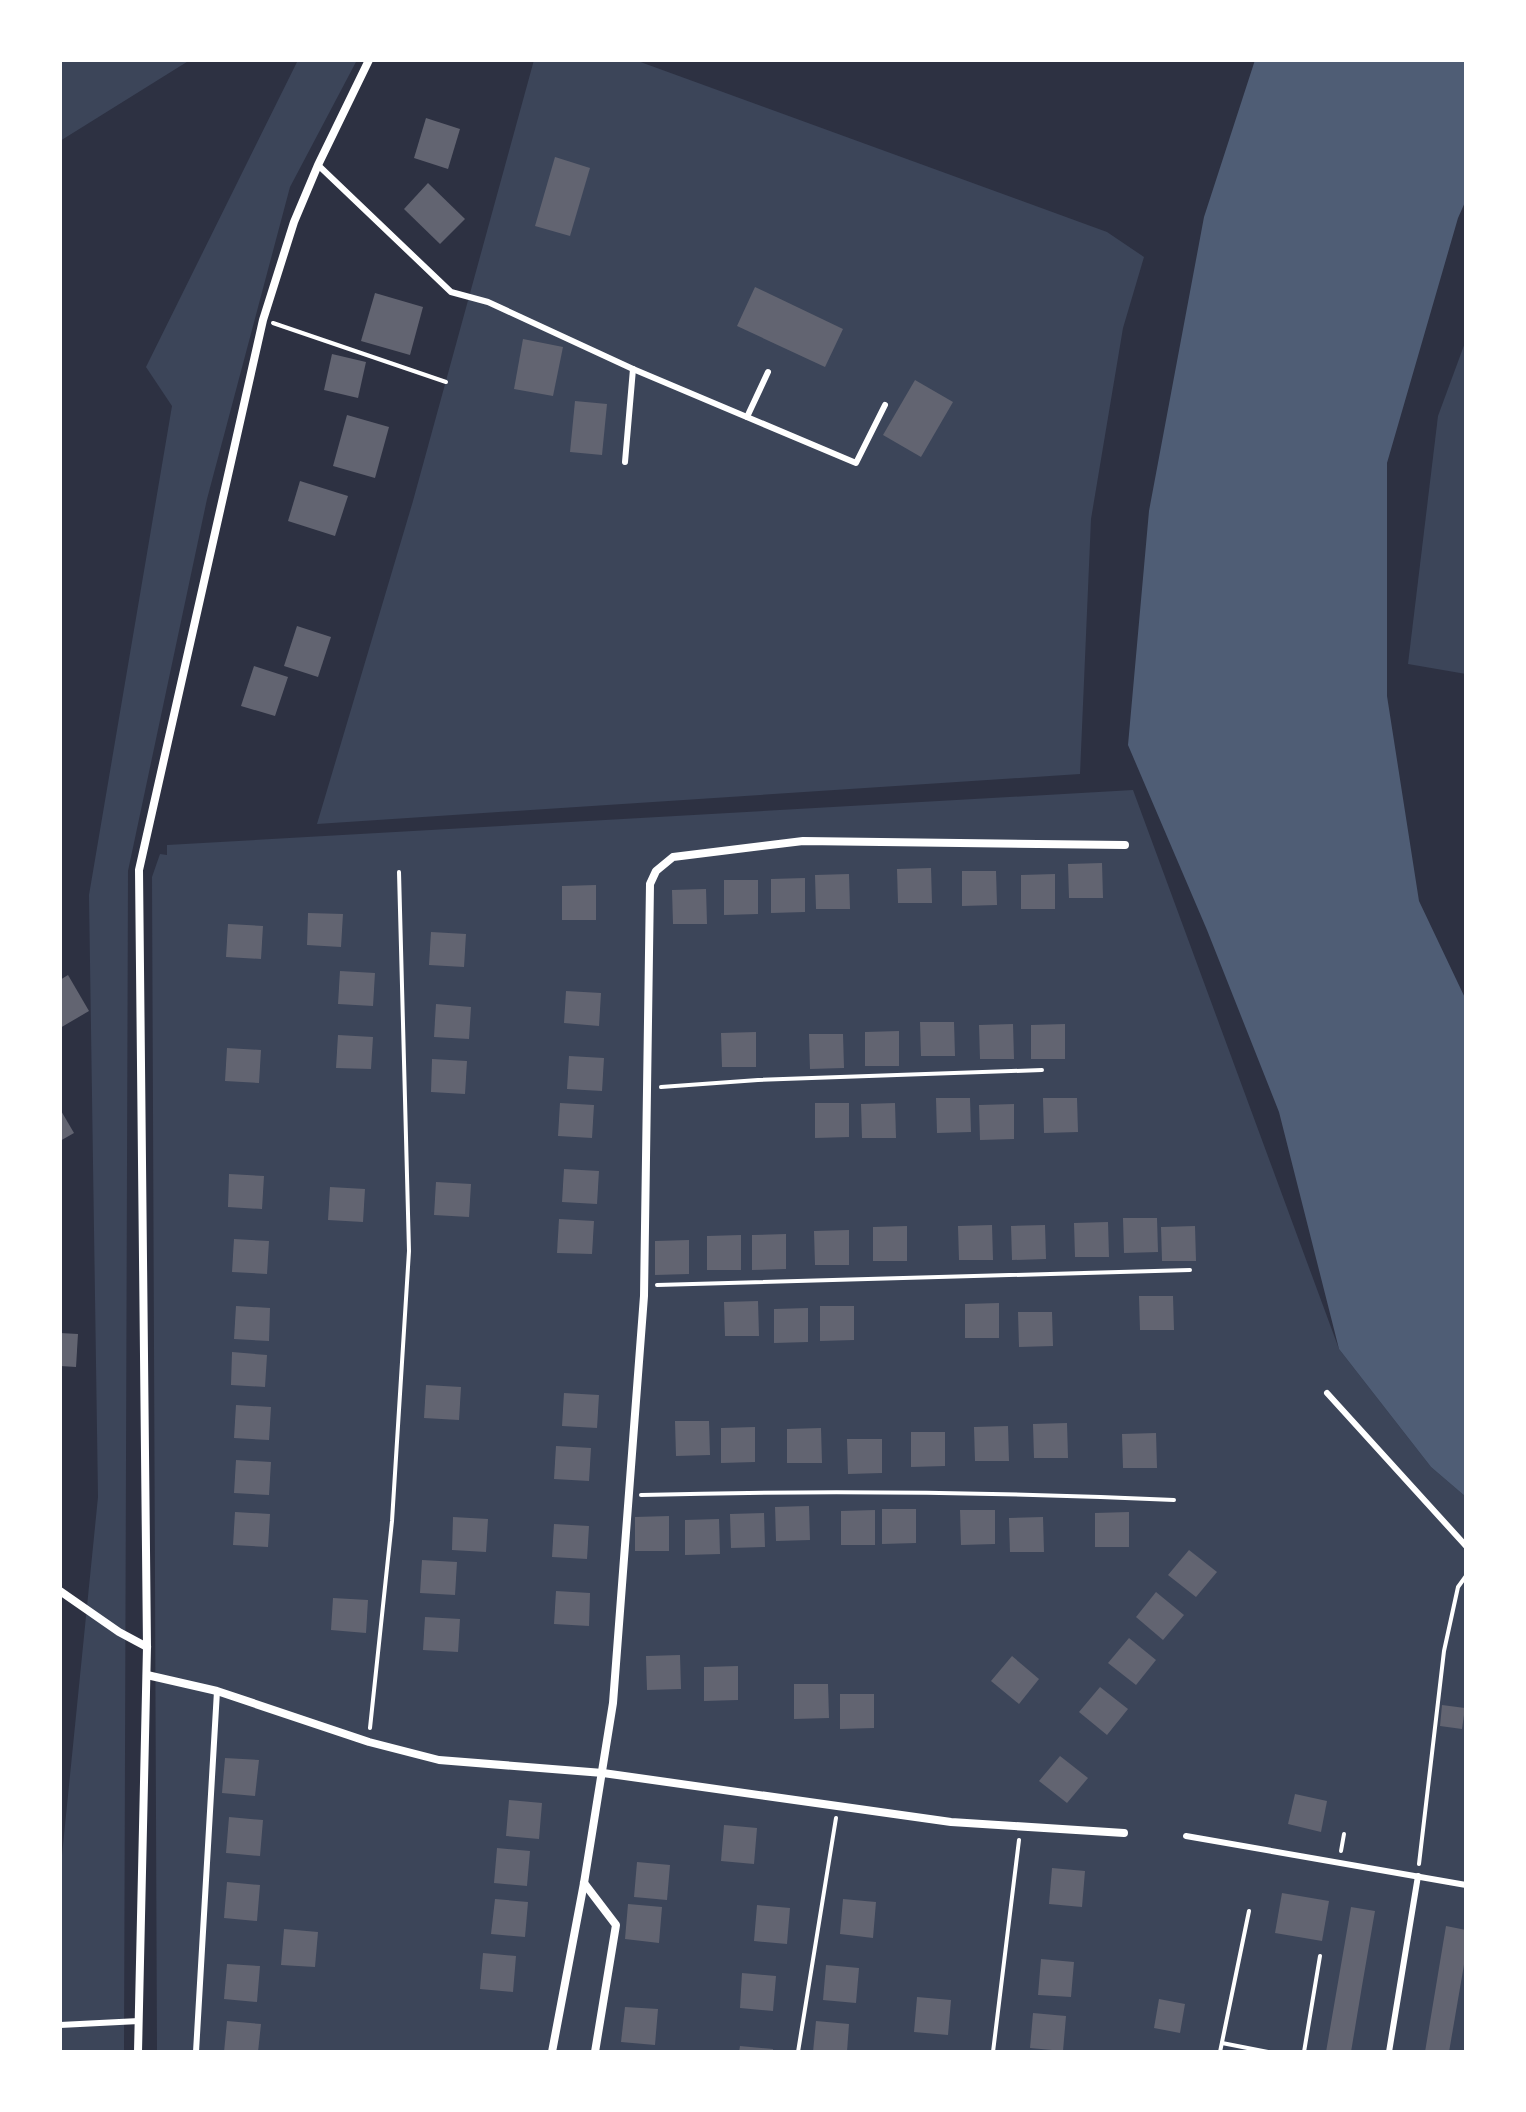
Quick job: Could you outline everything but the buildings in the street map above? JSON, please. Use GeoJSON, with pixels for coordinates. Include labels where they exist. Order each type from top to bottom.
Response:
{"type":"FeatureCollection","features":[{"type":"Feature","properties":{"kind":"street"},"geometry":{"type":"LineString","coordinates":[[138,2052],[147,1675],[139,870],[263,320],[294,222],[369,60]]}},
{"type":"Feature","properties":{"kind":"street"},"geometry":{"type":"LineString","coordinates":[[552,2052],[584,1883],[613,1703],[644,1285],[650,884],[656,871],[673,857],[803,841],[1125,845]]}},
{"type":"Feature","properties":{"kind":"street"},"geometry":{"type":"LineString","coordinates":[[60,1591],[119,1632],[147,1647]]}},
{"type":"Feature","properties":{"kind":"street"},"geometry":{"type":"LineString","coordinates":[[147,1675],[217,1691],[369,1742],[439,1760],[603,1773],[951,1822],[1124,1833]]}},
{"type":"Feature","properties":{"kind":"street"},"geometry":{"type":"LineString","coordinates":[[584,1883],[616,1925],[595,2052]]}},
{"type":"Feature","properties":{"kind":"lane"},"geometry":{"type":"LineString","coordinates":[[318,165],[451,292],[488,302],[633,369],[856,463],[885,405]]}},
{"type":"Feature","properties":{"kind":"lane"},"geometry":{"type":"LineString","coordinates":[[625,462],[633,369]]}},
{"type":"Feature","properties":{"kind":"lane"},"geometry":{"type":"LineString","coordinates":[[747,417],[768,372]]}},
{"type":"Feature","properties":{"kind":"lane"},"geometry":{"type":"LineString","coordinates":[[1327,1393],[1466,1546]]}},
{"type":"Feature","properties":{"kind":"lane"},"geometry":{"type":"LineString","coordinates":[[196,2052],[217,1691]]}},
{"type":"Feature","properties":{"kind":"lane"},"geometry":{"type":"LineString","coordinates":[[1186,1836],[1466,1885]]}},
{"type":"Feature","properties":{"kind":"lane"},"geometry":{"type":"LineString","coordinates":[[1389,2052],[1418,1876]]}},
{"type":"Feature","properties":{"kind":"lane"},"geometry":{"type":"LineString","coordinates":[[60,2025],[139,2021]]}},
{"type":"Feature","properties":{"kind":"path"},"geometry":{"type":"LineString","coordinates":[[263,320],[446,382]]}},
{"type":"Feature","properties":{"kind":"path"},"geometry":{"type":"LineString","coordinates":[[369,1742],[392,1521],[409,1251],[399,872]]}},
{"type":"Feature","properties":{"kind":"path"},"geometry":{"type":"LineString","coordinates":[[646,1088],[758,1080],[1042,1070]]}},
{"type":"Feature","properties":{"kind":"path"},"geometry":{"type":"LineString","coordinates":[[644,1285],[1190,1270]]}},
{"type":"Feature","properties":{"kind":"path"},"geometry":{"type":"LineString","coordinates":[[628,1495],[778,1491],[1174,1500]]}},
{"type":"Feature","properties":{"kind":"path"},"geometry":{"type":"LineString","coordinates":[[1418,1876],[1444,1651],[1458,1587],[1466,1576]]}},
{"type":"Feature","properties":{"kind":"path"},"geometry":{"type":"LineString","coordinates":[[798,2052],[838,1806]]}},
{"type":"Feature","properties":{"kind":"path"},"geometry":{"type":"LineString","coordinates":[[993,2052],[1021,1827]]}},
{"type":"Feature","properties":{"kind":"path"},"geometry":{"type":"LineString","coordinates":[[1220,2052],[1249,1911]]}},
{"type":"Feature","properties":{"kind":"path"},"geometry":{"type":"LineString","coordinates":[[1304,2052],[1320,1956]]}},
{"type":"Feature","properties":{"kind":"path"},"geometry":{"type":"LineString","coordinates":[[1222,2043],[1268,2052]]}},
{"type":"Feature","properties":{"kind":"shaded area"},"geometry":{"type":"Polygon","coordinates":[[[60,60],[190,60],[60,141],[60,60]]]}},
{"type":"Feature","properties":{"kind":"shaded area"},"geometry":{"type":"Polygon","coordinates":[[[298,60],[357,60],[290,187],[207,499],[128,871],[124,2052],[60,2052],[60,1875],[98,1497],[89,895],[172,406],[146,367],[298,60]]]}},
{"type":"Feature","properties":{"kind":"shaded area"},"geometry":{"type":"Polygon","coordinates":[[[534,60],[635,60],[1107,232],[1144,257],[1123,328],[1091,519],[1080,774],[317,824],[413,501],[534,60]]]}},
{"type":"Feature","properties":{"kind":"shaded area"},"geometry":{"type":"Polygon","coordinates":[[[1255,60],[1466,60],[1466,200],[1458,218],[1387,463],[1387,696],[1419,901],[1466,1000],[1466,1497],[1431,1467],[1339,1349],[1279,1112],[1207,930],[1128,745],[1149,511],[1204,217],[1255,60]]]}},
{"type":"Feature","properties":{"kind":"shaded area"},"geometry":{"type":"Polygon","coordinates":[[[1466,340],[1466,674],[1408,664],[1438,416],[1466,340]]]}},
{"type":"Feature","properties":{"kind":"shaded area"},"geometry":{"type":"Polygon","coordinates":[[[1133,790],[1339,1349],[1431,1467],[1466,1497],[1466,2052],[157,2052],[152,877],[160,854],[167,855],[167,845],[1133,790]]]}}]}
